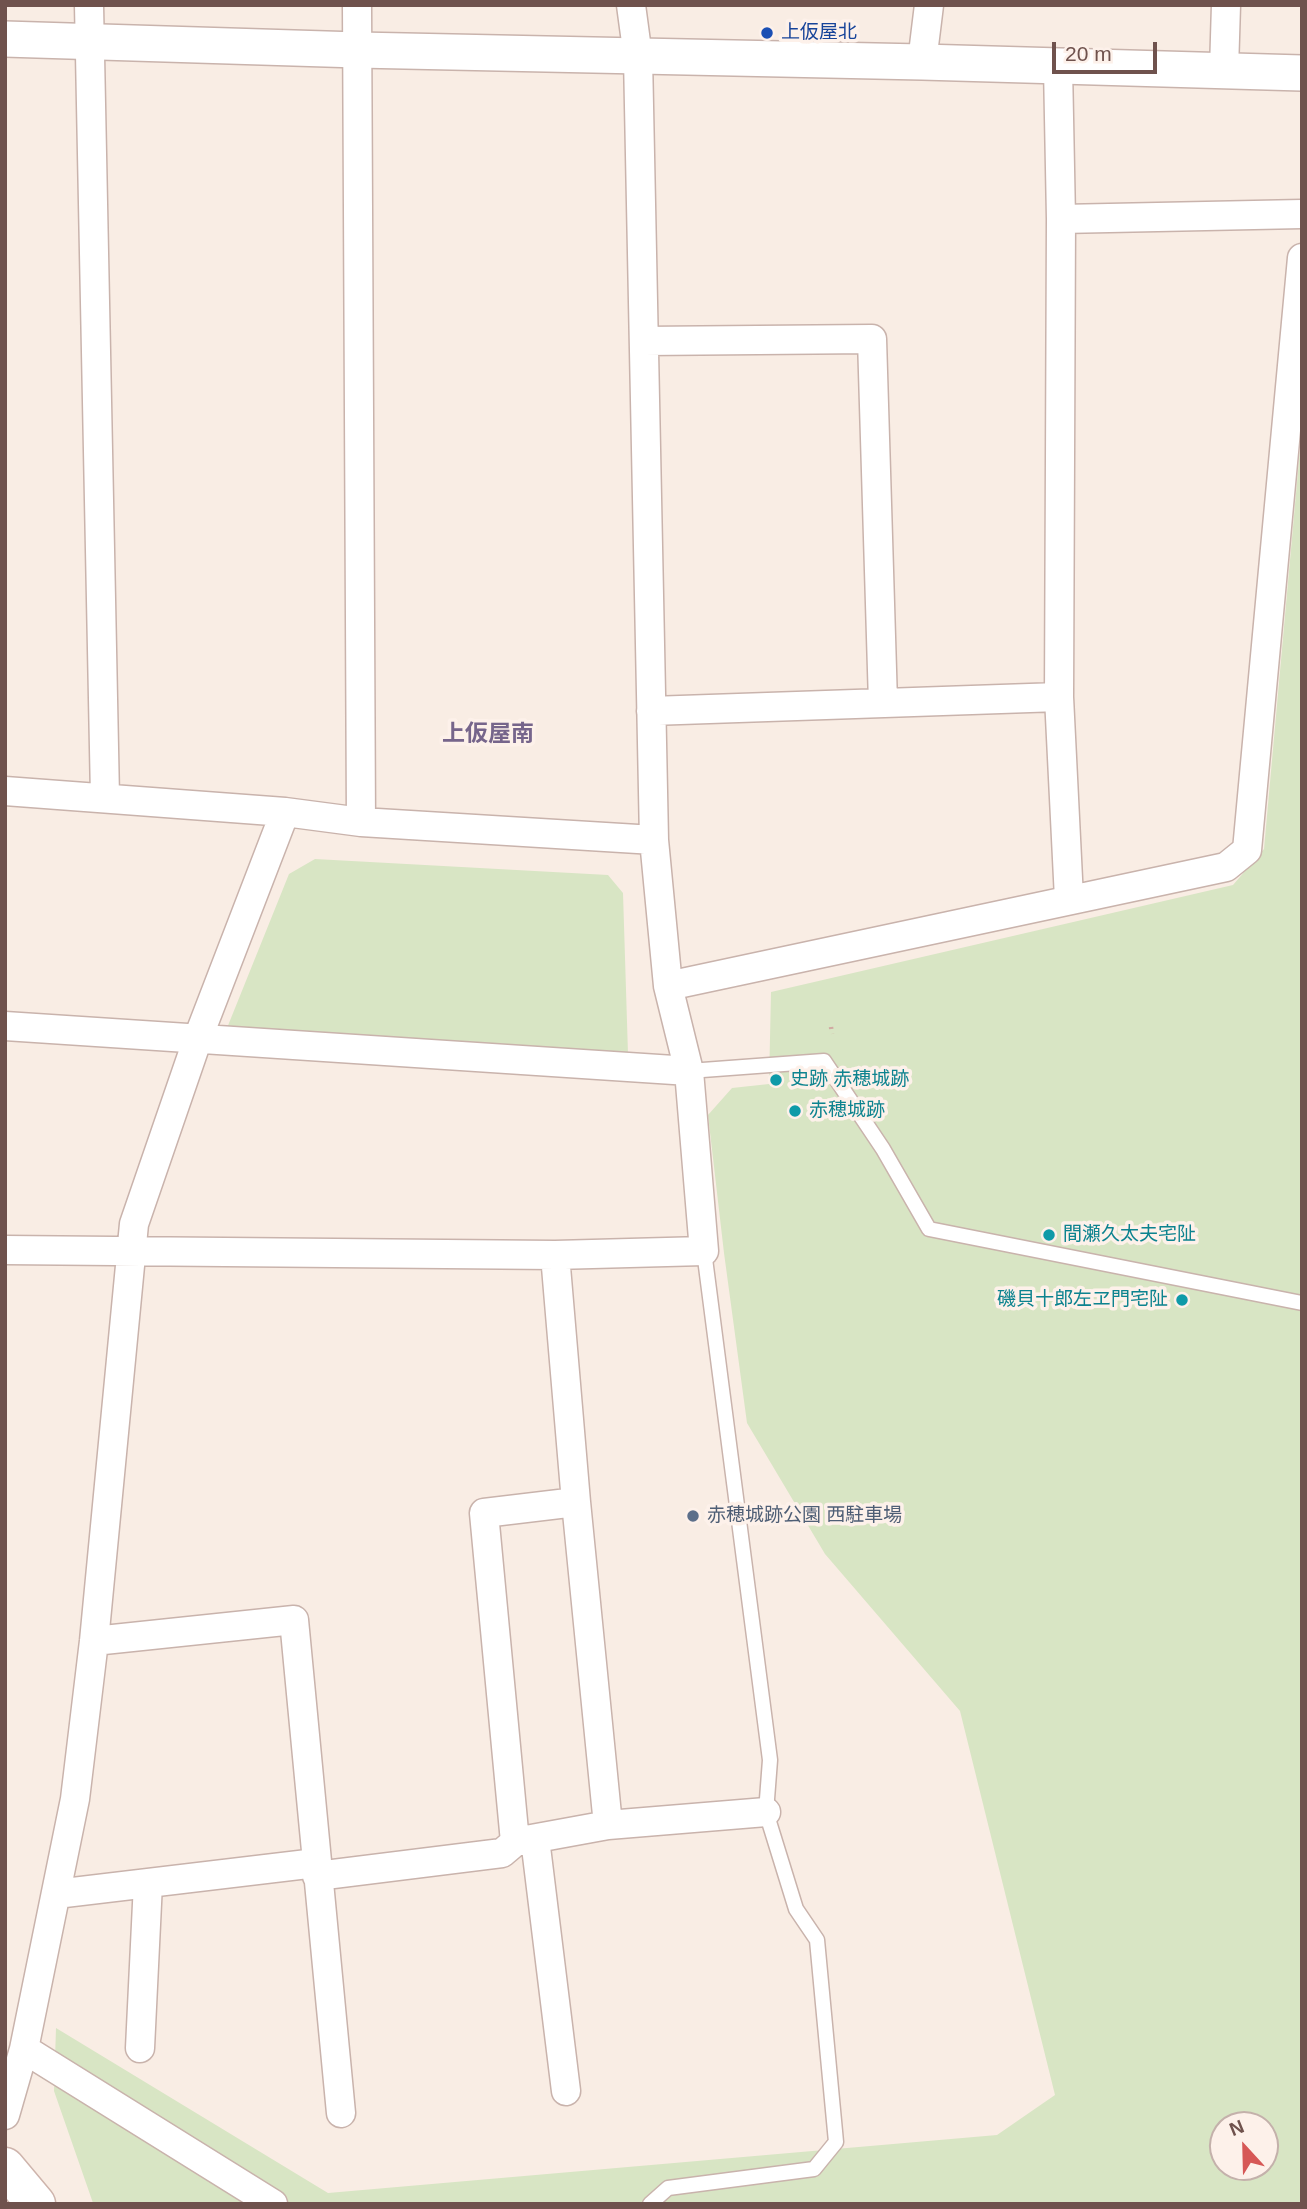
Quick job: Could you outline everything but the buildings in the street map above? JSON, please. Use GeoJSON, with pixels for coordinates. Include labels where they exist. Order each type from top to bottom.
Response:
{"type":"FeatureCollection","features":[{"type":"Feature","properties":{"kind":"main road"},"geometry":{"type":"LineString","coordinates":[[9,2171],[36,2204]]}},
{"type":"Feature","properties":{"kind":"street"},"geometry":{"type":"LineString","coordinates":[[89,5],[105,797]]}},
{"type":"Feature","properties":{"kind":"street"},"geometry":{"type":"LineString","coordinates":[[357,5],[361,822]]}},
{"type":"Feature","properties":{"kind":"street"},"geometry":{"type":"LineString","coordinates":[[5,1250],[555,1255],[704,1251],[689,1072],[668,986],[654,840],[638,57],[631,5]]}},
{"type":"Feature","properties":{"kind":"street"},"geometry":{"type":"LineString","coordinates":[[922,62],[929,5]]}},
{"type":"Feature","properties":{"kind":"street"},"geometry":{"type":"LineString","coordinates":[[1224,70],[1226,5]]}},
{"type":"Feature","properties":{"kind":"street"},"geometry":{"type":"LineString","coordinates":[[5,39],[1302,73]]}},
{"type":"Feature","properties":{"kind":"street"},"geometry":{"type":"LineString","coordinates":[[1058,67],[1061,219],[1059,697],[1069,899]]}},
{"type":"Feature","properties":{"kind":"street"},"geometry":{"type":"LineString","coordinates":[[1061,219],[1302,214]]}},
{"type":"Feature","properties":{"kind":"street"},"geometry":{"type":"LineString","coordinates":[[668,986],[1226,867],[1247,850],[1302,257]]}},
{"type":"Feature","properties":{"kind":"street"},"geometry":{"type":"LineString","coordinates":[[644,341],[872,339],[883,703]]}},
{"type":"Feature","properties":{"kind":"street"},"geometry":{"type":"LineString","coordinates":[[651,711],[1059,697]]}},
{"type":"Feature","properties":{"kind":"street"},"geometry":{"type":"LineString","coordinates":[[5,790],[285,812],[361,822],[654,840]]}},
{"type":"Feature","properties":{"kind":"street"},"geometry":{"type":"LineString","coordinates":[[5,2115],[24,2049],[75,1799],[94,1641],[134,1224],[198,1038],[285,812]]}},
{"type":"Feature","properties":{"kind":"street"},"geometry":{"type":"LineString","coordinates":[[5,1026],[689,1072]]}},
{"type":"Feature","properties":{"kind":"street"},"geometry":{"type":"LineString","coordinates":[[555,1255],[608,1825]]}},
{"type":"Feature","properties":{"kind":"street"},"geometry":{"type":"LineString","coordinates":[[566,2091],[525,1840],[484,1513],[576,1502]]}},
{"type":"Feature","properties":{"kind":"street"},"geometry":{"type":"LineString","coordinates":[[94,1641],[294,1619],[341,2113]]}},
{"type":"Feature","properties":{"kind":"street"},"geometry":{"type":"LineString","coordinates":[[56,1894],[148,1883],[502,1853],[525,1840],[608,1825],[766,1812]]}},
{"type":"Feature","properties":{"kind":"street"},"geometry":{"type":"LineString","coordinates":[[140,2048],[148,1883]]}},
{"type":"Feature","properties":{"kind":"street"},"geometry":{"type":"LineString","coordinates":[[24,2049],[273,2204]]}},
{"type":"Feature","properties":{"kind":"lane"},"geometry":{"type":"LineString","coordinates":[[689,1072],[824,1061],[883,1149],[929,1229],[1302,1303]]}},
{"type":"Feature","properties":{"kind":"lane"},"geometry":{"type":"LineString","coordinates":[[650,2204],[668,2188],[814,2169],[836,2142],[817,1940],[796,1909],[766,1812],[770,1760],[704,1251]]}},
{"type":"Feature","properties":{"kind":"path"},"geometry":{"type":"LineString","coordinates":[[831,1027],[832,1034]]}},
{"type":"Feature","properties":{"kind":"green space"},"geometry":{"type":"Polygon","coordinates":[[[1302,427],[1302,2204],[93,2203],[54,2091],[56,2028],[328,2193],[997,2135],[1055,2095],[960,1711],[825,1554],[747,1423],[708,1115],[732,1088],[769,1084],[771,992],[1233,885],[1264,849],[1302,427]]]}},
{"type":"Feature","properties":{"kind":"green space"},"geometry":{"type":"Polygon","coordinates":[[[315,859],[608,875],[623,893],[628,1054],[227,1028],[289,874],[315,859]]]}},
{"type":"Feature","properties":{"kind":"place","name":"上仮屋北"},"geometry":{"type":"Point","coordinates":[767,33]}},
{"type":"Feature","properties":{"kind":"place","name":"史跡 赤穂城跡"},"geometry":{"type":"Point","coordinates":[776,1080]}},
{"type":"Feature","properties":{"kind":"place","name":"赤穂城跡"},"geometry":{"type":"Point","coordinates":[795,1111]}},
{"type":"Feature","properties":{"kind":"place","name":"間瀬久太夫宅阯"},"geometry":{"type":"Point","coordinates":[1049,1235]}},
{"type":"Feature","properties":{"kind":"place","name":"磯貝十郎左ヱ門宅阯"},"geometry":{"type":"Point","coordinates":[1182,1300]}},
{"type":"Feature","properties":{"kind":"place","name":"赤穂城跡公園 西駐車場"},"geometry":{"type":"Point","coordinates":[693,1516]}},
{"type":"Feature","properties":{"kind":"district","name":"上仮屋南"},"geometry":{"type":"Point","coordinates":[488,735]}}]}
